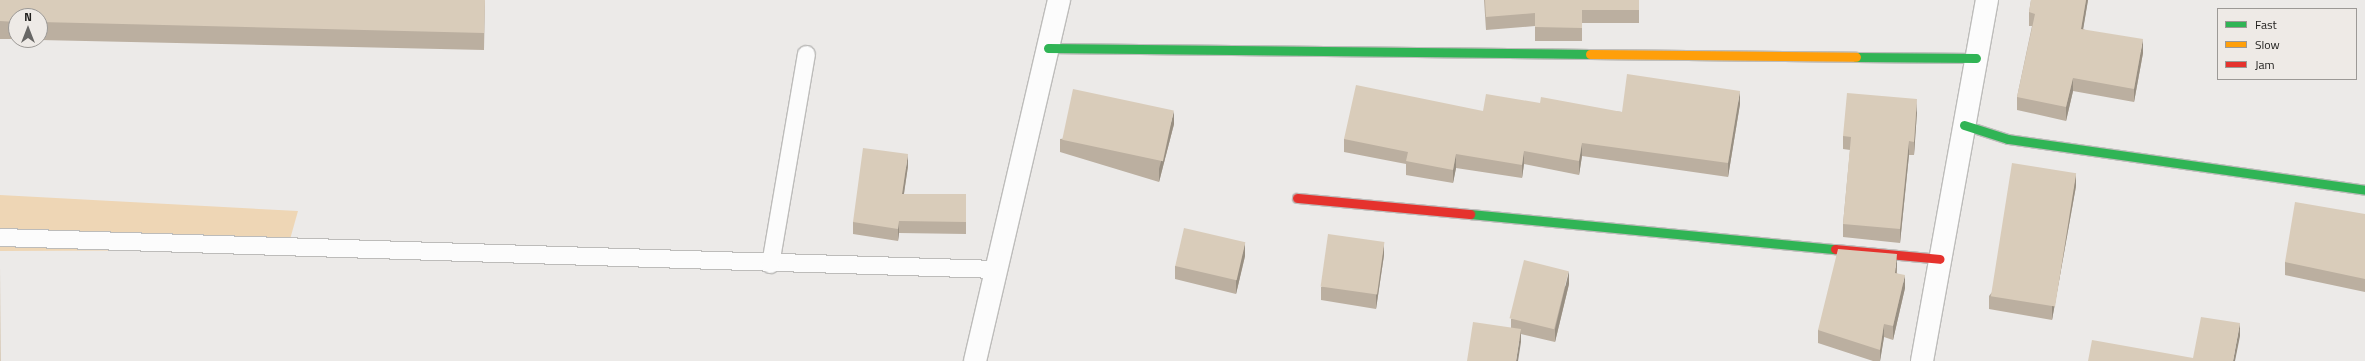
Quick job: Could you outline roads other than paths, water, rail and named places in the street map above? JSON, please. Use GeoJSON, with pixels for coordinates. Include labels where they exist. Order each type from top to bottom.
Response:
{"type":"FeatureCollection","features":[{"type":"Feature","properties":{"kind":"street"},"geometry":{"type":"LineString","coordinates":[[975,361],[1059,0]]}},
{"type":"Feature","properties":{"kind":"street"},"geometry":{"type":"LineString","coordinates":[[1922,361],[1987,0]]}},
{"type":"Feature","properties":{"kind":"street"},"geometry":{"type":"LineString","coordinates":[[1048,48],[1976,58]]}},
{"type":"Feature","properties":{"kind":"street"},"geometry":{"type":"LineString","coordinates":[[1964,125],[2008,139],[2365,190]]}},
{"type":"Feature","properties":{"kind":"street"},"geometry":{"type":"LineString","coordinates":[[1297,198],[1940,259]]}},
{"type":"Feature","properties":{"kind":"lane"},"geometry":{"type":"LineString","coordinates":[[770,264],[806,54]]}},
{"type":"Feature","properties":{"kind":"lane"},"geometry":{"type":"LineString","coordinates":[[0,237],[770,264],[996,269]]}}]}
